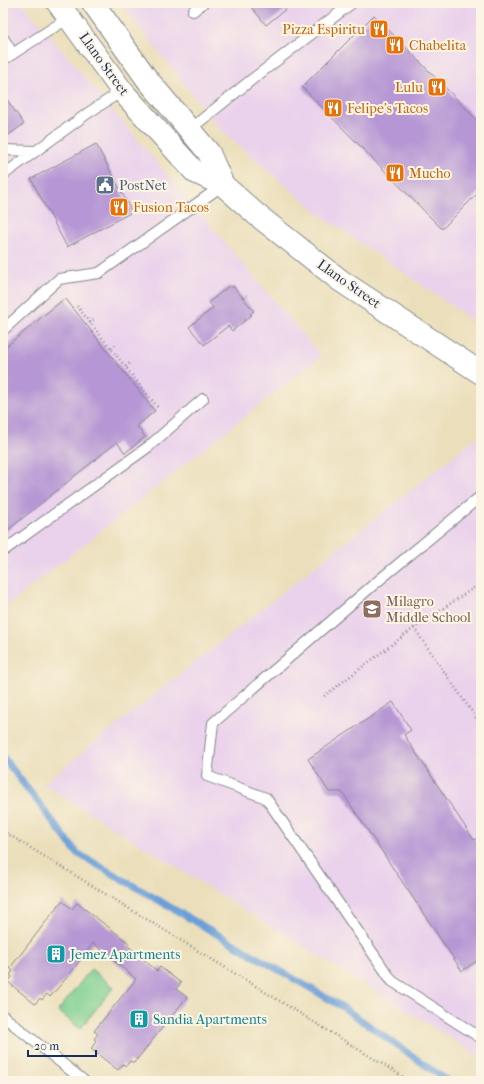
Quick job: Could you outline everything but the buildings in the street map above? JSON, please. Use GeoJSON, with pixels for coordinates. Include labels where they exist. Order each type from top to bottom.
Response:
{"type":"FeatureCollection","features":[{"type":"Feature","properties":{"kind":"street","name":"Llano Street"},"geometry":{"type":"LineString","coordinates":[[93,3],[147,79],[210,153],[224,185]]}},
{"type":"Feature","properties":{"kind":"street","name":"Llano Street"},"geometry":{"type":"LineString","coordinates":[[64,10],[122,91],[195,172],[224,185],[257,215],[342,281],[481,373]]}},
{"type":"Feature","properties":{"kind":"lane"},"geometry":{"type":"LineString","coordinates":[[193,11],[203,3]]}},
{"type":"Feature","properties":{"kind":"lane"},"geometry":{"type":"LineString","coordinates":[[189,130],[352,3]]}},
{"type":"Feature","properties":{"kind":"lane"},"geometry":{"type":"LineString","coordinates":[[3,60],[13,54],[64,10]]}},
{"type":"Feature","properties":{"kind":"lane"},"geometry":{"type":"LineString","coordinates":[[3,38],[13,54]]}},
{"type":"Feature","properties":{"kind":"lane"},"geometry":{"type":"LineString","coordinates":[[3,175],[88,113],[122,91]]}},
{"type":"Feature","properties":{"kind":"lane"},"geometry":{"type":"LineString","coordinates":[[3,150],[35,151]]}},
{"type":"Feature","properties":{"kind":"lane"},"geometry":{"type":"LineString","coordinates":[[3,330],[59,279],[99,273],[224,185]]}},
{"type":"Feature","properties":{"kind":"lane"},"geometry":{"type":"LineString","coordinates":[[3,551],[148,447],[202,399]]}},
{"type":"Feature","properties":{"kind":"lane"},"geometry":{"type":"LineString","coordinates":[[481,496],[372,586],[213,724],[207,776],[266,798],[392,981],[481,1038]]}},
{"type":"Feature","properties":{"kind":"lane"},"geometry":{"type":"LineString","coordinates":[[3,1016],[84,1081]]}},
{"type":"Feature","properties":{"kind":"path"},"geometry":{"type":"LineString","coordinates":[[244,298],[249,294]]}},
{"type":"Feature","properties":{"kind":"path"},"geometry":{"type":"LineString","coordinates":[[77,306],[159,409]]}},
{"type":"Feature","properties":{"kind":"path"},"geometry":{"type":"LineString","coordinates":[[90,323],[95,318]]}},
{"type":"Feature","properties":{"kind":"path"},"geometry":{"type":"LineString","coordinates":[[110,348],[116,344]]}},
{"type":"Feature","properties":{"kind":"path"},"geometry":{"type":"LineString","coordinates":[[126,367],[131,362]]}},
{"type":"Feature","properties":{"kind":"path"},"geometry":{"type":"LineString","coordinates":[[324,696],[414,628],[481,583]]}},
{"type":"Feature","properties":{"kind":"path"},"geometry":{"type":"LineString","coordinates":[[414,628],[481,724]]}},
{"type":"Feature","properties":{"kind":"path"},"geometry":{"type":"LineString","coordinates":[[3,831],[410,1081]]}},
{"type":"Feature","properties":{"kind":"shaded area"},"geometry":{"type":"Polygon","coordinates":[[[22,3],[321,356],[3,609],[3,4],[22,3]]]}},
{"type":"Feature","properties":{"kind":"shaded area"},"geometry":{"type":"Polygon","coordinates":[[[120,3],[481,3],[481,326],[319,214],[220,129],[120,3]]]}},
{"type":"Feature","properties":{"kind":"shaded area","name":"Milagro Middle School"},"geometry":{"type":"Polygon","coordinates":[[[481,434],[481,1057],[43,784],[481,434]]]}},
{"type":"Feature","properties":{"kind":"green space"},"geometry":{"type":"Polygon","coordinates":[[[91,969],[114,987],[80,1029],[58,1011],[91,969]]]}},
{"type":"Feature","properties":{"kind":"waterway"},"geometry":{"type":"LineString","coordinates":[[3,757],[77,853],[341,1006],[448,1081]]}},
{"type":"Feature","properties":{"kind":"place","name":"Pizza Espiritu"},"geometry":{"type":"Point","coordinates":[379,29]}},
{"type":"Feature","properties":{"kind":"place","name":"Chabelita"},"geometry":{"type":"Point","coordinates":[395,45]}},
{"type":"Feature","properties":{"kind":"place","name":"Lulu"},"geometry":{"type":"Point","coordinates":[437,87]}},
{"type":"Feature","properties":{"kind":"place","name":"Felipe's Tacos"},"geometry":{"type":"Point","coordinates":[333,108]}},
{"type":"Feature","properties":{"kind":"place","name":"Mucho"},"geometry":{"type":"Point","coordinates":[395,173]}},
{"type":"Feature","properties":{"kind":"place","name":"PostNet"},"geometry":{"type":"Point","coordinates":[105,185]}},
{"type":"Feature","properties":{"kind":"place","name":"Fusion Tacos"},"geometry":{"type":"Point","coordinates":[119,207]}},
{"type":"Feature","properties":{"kind":"place","name":"Milagro Middle School"},"geometry":{"type":"Point","coordinates":[372,609]}},
{"type":"Feature","properties":{"kind":"place","name":"Jemez Apartments"},"geometry":{"type":"Point","coordinates":[56,954]}},
{"type":"Feature","properties":{"kind":"place","name":"Sandia Apartments"},"geometry":{"type":"Point","coordinates":[139,1019]}}]}
